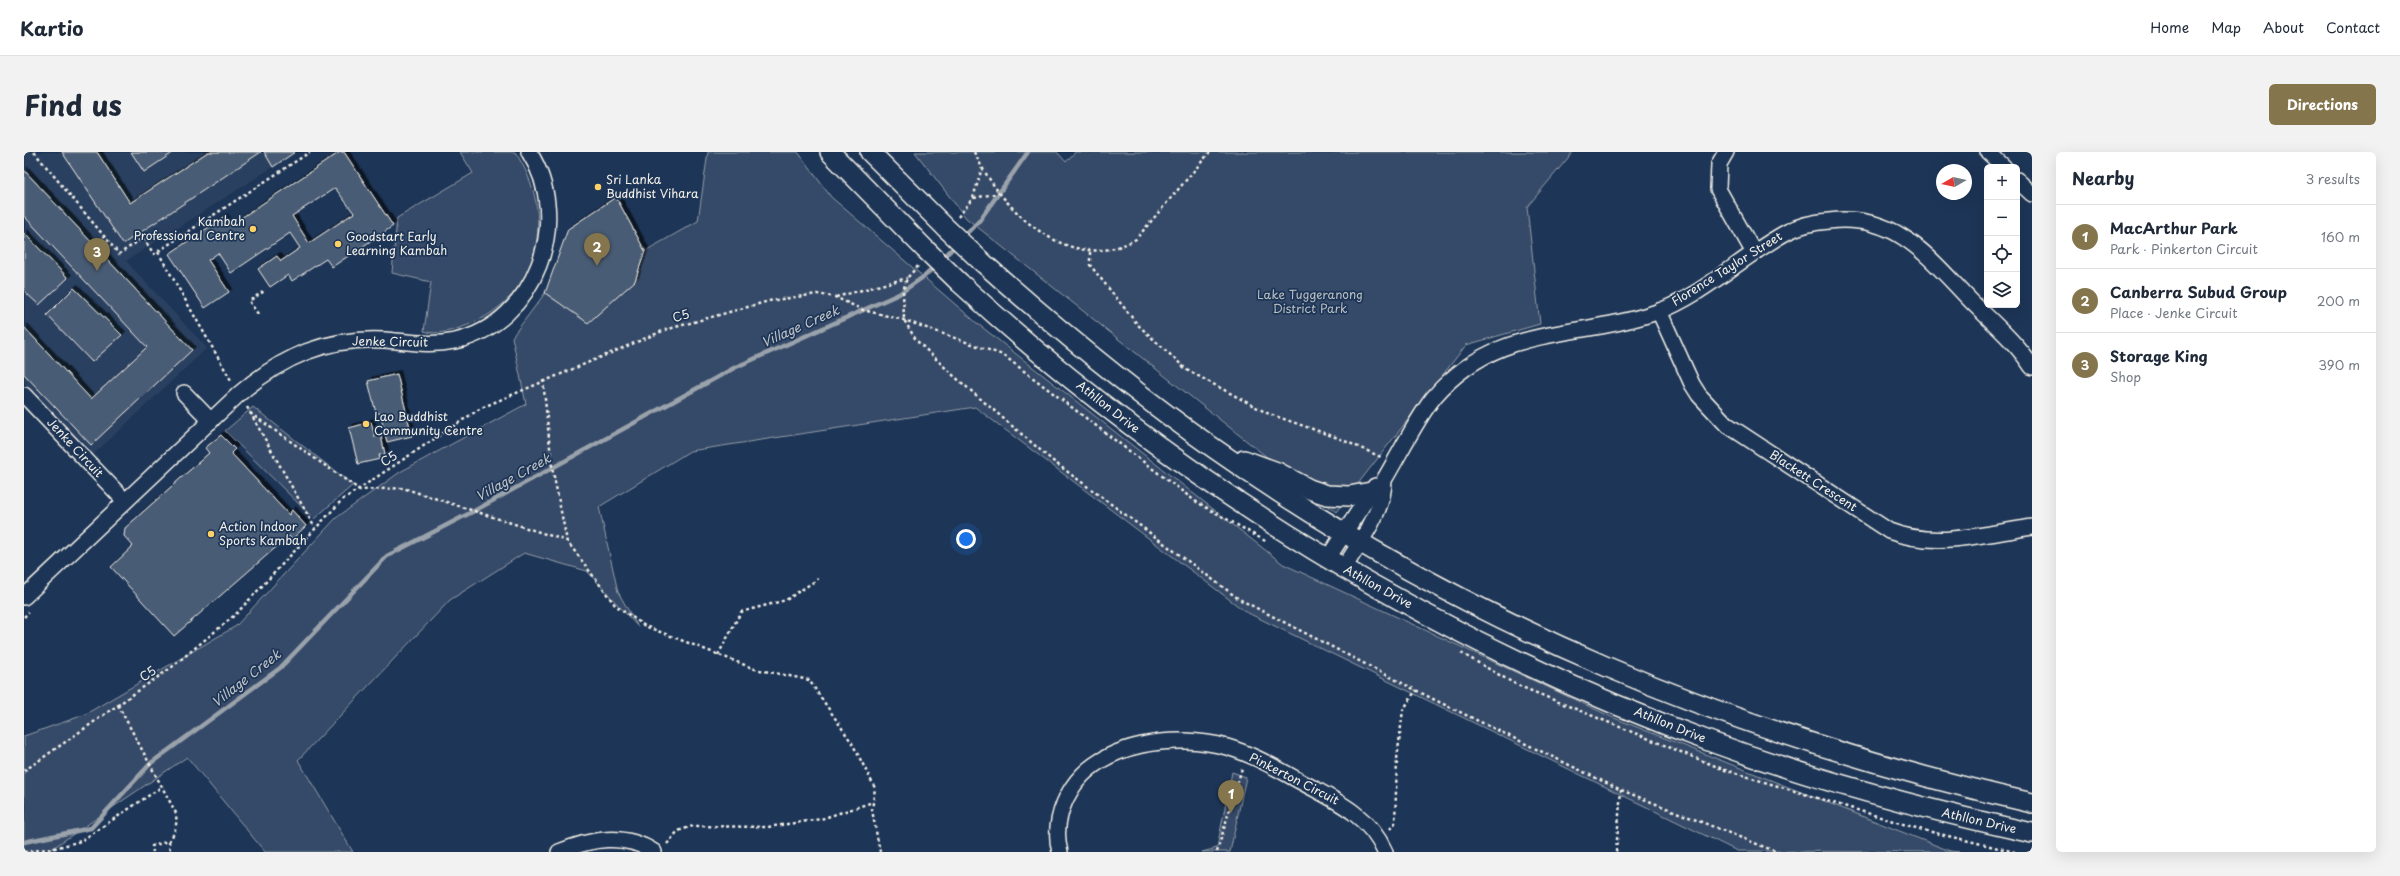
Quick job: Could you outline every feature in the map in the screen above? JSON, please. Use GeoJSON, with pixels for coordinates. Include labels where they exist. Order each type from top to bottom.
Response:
{"type":"FeatureCollection","features":[{"type":"Feature","properties":{"kind":"main road","name":"Athllon Drive"},"geometry":{"type":"LineString","coordinates":[[830,152],[925,250],[960,283],[1069,377],[1155,443],[1246,508],[1344,568],[1485,645],[1591,694],[1712,742],[1807,775],[1901,802],[2032,833]]}},
{"type":"Feature","properties":{"kind":"main road"},"geometry":{"type":"LineString","coordinates":[[870,152],[981,261],[1104,367],[1217,450],[1352,538],[1432,583],[1514,626],[1660,690],[1755,726],[1853,757],[1946,783],[2032,803]]}},
{"type":"Feature","properties":{"kind":"main road"},"geometry":{"type":"LineString","coordinates":[[1217,450],[1277,472],[1309,489],[1327,495],[1349,496],[1378,486]]}},
{"type":"Feature","properties":{"kind":"street","name":"Jenke Circuit"},"geometry":{"type":"LineString","coordinates":[[24,597],[210,421],[266,372],[301,352],[334,343],[358,340],[423,344],[455,341],[486,328],[505,314],[521,299],[535,277],[545,250],[548,227],[548,201],[542,178],[529,152]]}},
{"type":"Feature","properties":{"kind":"street"},"geometry":{"type":"LineString","coordinates":[[1726,152],[1719,164],[1718,189],[1754,253]]}},
{"type":"Feature","properties":{"kind":"street"},"geometry":{"type":"LineString","coordinates":[[1988,152],[2001,164]]}},
{"type":"Feature","properties":{"kind":"street"},"geometry":{"type":"LineString","coordinates":[[2020,183],[2032,194]]}},
{"type":"Feature","properties":{"kind":"street","name":"Florence Taylor Street"},"geometry":{"type":"LineString","coordinates":[[1344,568],[1352,538],[1378,486],[1394,463],[1432,399],[1453,377],[1478,358],[1493,351],[1528,339],[1625,321],[1659,311],[1689,295],[1788,231],[1815,222],[1842,219],[1870,222],[1895,231],[1916,245],[2016,347],[2032,367]]}},
{"type":"Feature","properties":{"kind":"street","name":"Blackett Crescent"},"geometry":{"type":"LineString","coordinates":[[1659,311],[1692,384],[1699,395],[1726,424],[1889,531],[1908,538],[1939,541],[2032,527]]}},
{"type":"Feature","properties":{"kind":"street"},"geometry":{"type":"LineString","coordinates":[[184,393],[210,421]]}},
{"type":"Feature","properties":{"kind":"street","name":"Jenke Circuit"},"geometry":{"type":"LineString","coordinates":[[24,395],[125,501]]}},
{"type":"Feature","properties":{"kind":"street","name":"Florence Taylor Street"},"geometry":{"type":"LineString","coordinates":[[1328,558],[1352,538]]}},
{"type":"Feature","properties":{"kind":"street","name":"Pinkerton Circuit"},"geometry":{"type":"LineString","coordinates":[[1060,852],[1058,844],[1059,820],[1066,797],[1087,769],[1112,754],[1150,744],[1196,742],[1226,747],[1247,754],[1345,805],[1365,820],[1382,846]]}},
{"type":"Feature","properties":{"kind":"street"},"geometry":{"type":"LineString","coordinates":[[559,852],[598,840],[622,839],[659,849]]}},
{"type":"Feature","properties":{"kind":"path"},"geometry":{"type":"LineString","coordinates":[[34,152],[119,254],[143,238],[154,254],[310,152]]}},
{"type":"Feature","properties":{"kind":"path"},"geometry":{"type":"LineString","coordinates":[[974,152],[982,168],[999,193],[1020,215],[1049,237],[1074,249],[1090,252],[1116,248],[1136,238],[1210,152]]}},
{"type":"Feature","properties":{"kind":"path"},"geometry":{"type":"LineString","coordinates":[[963,211],[973,198],[982,168]]}},
{"type":"Feature","properties":{"kind":"path"},"geometry":{"type":"LineString","coordinates":[[973,198],[999,193]]}},
{"type":"Feature","properties":{"kind":"path"},"geometry":{"type":"LineString","coordinates":[[1090,252],[1090,265],[1138,325],[1187,370],[1267,413],[1338,438],[1394,463]]}},
{"type":"Feature","properties":{"kind":"path"},"geometry":{"type":"LineString","coordinates":[[835,297],[907,278]]}},
{"type":"Feature","properties":{"kind":"path"},"geometry":{"type":"LineString","coordinates":[[258,314],[249,301],[266,290]]}},
{"type":"Feature","properties":{"kind":"path","name":"C5"},"geometry":{"type":"LineString","coordinates":[[24,771],[172,667],[236,614],[342,500],[360,490],[481,408],[543,380],[665,330],[769,301],[817,294],[835,297],[863,310],[904,320],[916,340],[955,377],[1053,461],[1239,599],[1416,690]]}},
{"type":"Feature","properties":{"kind":"path"},"geometry":{"type":"LineString","coordinates":[[543,380],[552,467],[567,541],[615,605],[645,626],[755,669],[809,680],[852,743],[875,788],[872,810],[880,852]]}},
{"type":"Feature","properties":{"kind":"path"},"geometry":{"type":"LineString","coordinates":[[250,413],[360,490],[403,488],[567,541]]}},
{"type":"Feature","properties":{"kind":"path"},"geometry":{"type":"LineString","coordinates":[[718,655],[741,612],[786,600],[818,579]]}},
{"type":"Feature","properties":{"kind":"path"},"geometry":{"type":"LineString","coordinates":[[1382,846],[1395,823],[1397,758],[1404,710],[1416,690],[1621,790],[1777,852]]}},
{"type":"Feature","properties":{"kind":"path"},"geometry":{"type":"LineString","coordinates":[[118,705],[163,786],[176,813],[175,831],[169,841],[170,852]]}},
{"type":"Feature","properties":{"kind":"path"},"geometry":{"type":"LineString","coordinates":[[1217,852],[1247,754]]}},
{"type":"Feature","properties":{"kind":"path"},"geometry":{"type":"LineString","coordinates":[[24,852],[55,848],[81,840],[163,786]]}},
{"type":"Feature","properties":{"kind":"path"},"geometry":{"type":"LineString","coordinates":[[1616,852],[1621,790]]}},
{"type":"Feature","properties":{"kind":"path"},"geometry":{"type":"LineString","coordinates":[[659,849],[678,831],[693,826],[768,827],[821,819],[873,802]]}},
{"type":"Feature","properties":{"kind":"path"},"geometry":{"type":"LineString","coordinates":[[154,852],[152,846],[169,841]]}},
{"type":"Feature","properties":{"kind":"shaded area"},"geometry":{"type":"Polygon","coordinates":[[[24,152],[263,152],[273,167],[126,261],[207,348],[92,456],[24,383],[24,152]]]}},
{"type":"Feature","properties":{"kind":"green space"},"geometry":{"type":"Polygon","coordinates":[[[460,152],[515,152],[528,176],[536,201],[538,226],[535,251],[526,274],[512,294],[493,312],[457,329],[435,333],[424,331],[431,282],[392,273],[397,218],[473,173],[460,152]]]}},
{"type":"Feature","properties":{"kind":"green space"},"geometry":{"type":"Polygon","coordinates":[[[708,152],[798,152],[831,197],[978,324],[1283,564],[1614,718],[1950,851],[1959,852],[1737,851],[1246,612],[975,407],[690,451],[599,507],[618,592],[638,627],[587,571],[524,553],[450,600],[298,760],[353,852],[265,852],[187,757],[47,852],[24,852],[24,736],[84,715],[236,626],[336,518],[400,472],[526,404],[512,337],[545,293],[645,251],[698,221],[708,152]]]}},
{"type":"Feature","properties":{"kind":"green space","name":"Lake Tuggeranong District Park"},"geometry":{"type":"Polygon","coordinates":[[[915,152],[1057,152],[1066,162],[1075,152],[1573,152],[1527,207],[1540,324],[1466,345],[1336,512],[966,218],[915,152]]]}},
{"type":"Feature","properties":{"kind":"green space"},"geometry":{"type":"Polygon","coordinates":[[[253,407],[353,485],[314,519],[225,431],[253,407]]]}},
{"type":"Feature","properties":{"kind":"green space"},"geometry":{"type":"Polygon","coordinates":[[[1232,772],[1246,777],[1230,852],[1202,852],[1217,848],[1232,772]]]}},
{"type":"Feature","properties":{"kind":"building"},"geometry":{"type":"Polygon","coordinates":[[[62,152],[97,152],[130,203],[208,152],[261,152],[123,244],[62,152]]]}},
{"type":"Feature","properties":{"kind":"building"},"geometry":{"type":"Polygon","coordinates":[[[131,152],[174,152],[144,172],[131,152]]]}},
{"type":"Feature","properties":{"kind":"building"},"geometry":{"type":"Polygon","coordinates":[[[264,152],[295,152],[273,167],[264,152]]]}},
{"type":"Feature","properties":{"kind":"building","name":"Kambah Professional Centre"},"geometry":{"type":"Polygon","coordinates":[[[340,152],[344,152],[393,226],[332,267],[326,259],[292,281],[288,275],[270,287],[258,269],[277,256],[281,261],[300,248],[290,233],[231,273],[218,253],[208,260],[229,292],[205,308],[169,254],[224,217],[229,226],[340,152]],[[335,188],[292,216],[309,243],[354,213],[335,188]]]}},
{"type":"Feature","properties":{"kind":"building"},"geometry":{"type":"Polygon","coordinates":[[[24,170],[192,350],[91,445],[24,374],[24,327],[91,399],[147,347],[24,216],[24,170]]]}},
{"type":"Feature","properties":{"kind":"building"},"geometry":{"type":"Polygon","coordinates":[[[616,197],[645,251],[635,281],[588,323],[545,293],[568,229],[616,197]]]}},
{"type":"Feature","properties":{"kind":"building"},"geometry":{"type":"Polygon","coordinates":[[[24,233],[68,278],[39,305],[24,291],[24,233]]]}},
{"type":"Feature","properties":{"kind":"building"},"geometry":{"type":"Polygon","coordinates":[[[74,288],[122,335],[92,362],[47,315],[74,288]]]}},
{"type":"Feature","properties":{"kind":"building"},"geometry":{"type":"Polygon","coordinates":[[[397,374],[412,436],[387,442],[380,413],[376,413],[368,381],[397,374]]]}},
{"type":"Feature","properties":{"kind":"building"},"geometry":{"type":"Polygon","coordinates":[[[371,422],[375,437],[381,436],[385,454],[379,455],[380,459],[358,464],[349,428],[371,422]]]}},
{"type":"Feature","properties":{"kind":"building","name":"Action Indoor Sports Kambah"},"geometry":{"type":"Polygon","coordinates":[[[221,435],[235,449],[231,453],[289,515],[292,510],[306,526],[292,539],[289,536],[174,636],[111,567],[133,546],[124,536],[125,528],[209,453],[205,448],[221,435]]]}},
{"type":"Feature","properties":{"kind":"waterway","name":"Village Creek"},"geometry":{"type":"LineString","coordinates":[[962,238],[979,221],[1028,152]]}},
{"type":"Feature","properties":{"kind":"waterway","name":"Village Creek"},"geometry":{"type":"LineString","coordinates":[[941,260],[957,244]]}},
{"type":"Feature","properties":{"kind":"waterway","name":"Village Creek"},"geometry":{"type":"LineString","coordinates":[[24,842],[91,828],[151,763],[280,668],[387,556],[474,511],[734,368],[899,294],[926,275],[936,265]]}},
{"type":"Feature","properties":{"kind":"place","name":"Sri Lanka Buddhist Vihara"},"geometry":{"type":"Point","coordinates":[598,187]}},
{"type":"Feature","properties":{"kind":"place","name":"Kambah Professional Centre"},"geometry":{"type":"Point","coordinates":[253,229]}},
{"type":"Feature","properties":{"kind":"place","name":"Goodstart Early Learning Kambah"},"geometry":{"type":"Point","coordinates":[338,244]}},
{"type":"Feature","properties":{"kind":"place","name":"Canberra Subud Group"},"geometry":{"type":"Point","coordinates":[597,266]}},
{"type":"Feature","properties":{"kind":"place","name":"Storage King"},"geometry":{"type":"Point","coordinates":[97,271]}},
{"type":"Feature","properties":{"kind":"place","name":"Lao Buddhist Community Centre"},"geometry":{"type":"Point","coordinates":[366,424]}},
{"type":"Feature","properties":{"kind":"place","name":"Action Indoor Sports Kambah"},"geometry":{"type":"Point","coordinates":[211,534]}},
{"type":"Feature","properties":{"kind":"place","name":"MacArthur Park"},"geometry":{"type":"Point","coordinates":[1231,813]}}]}
